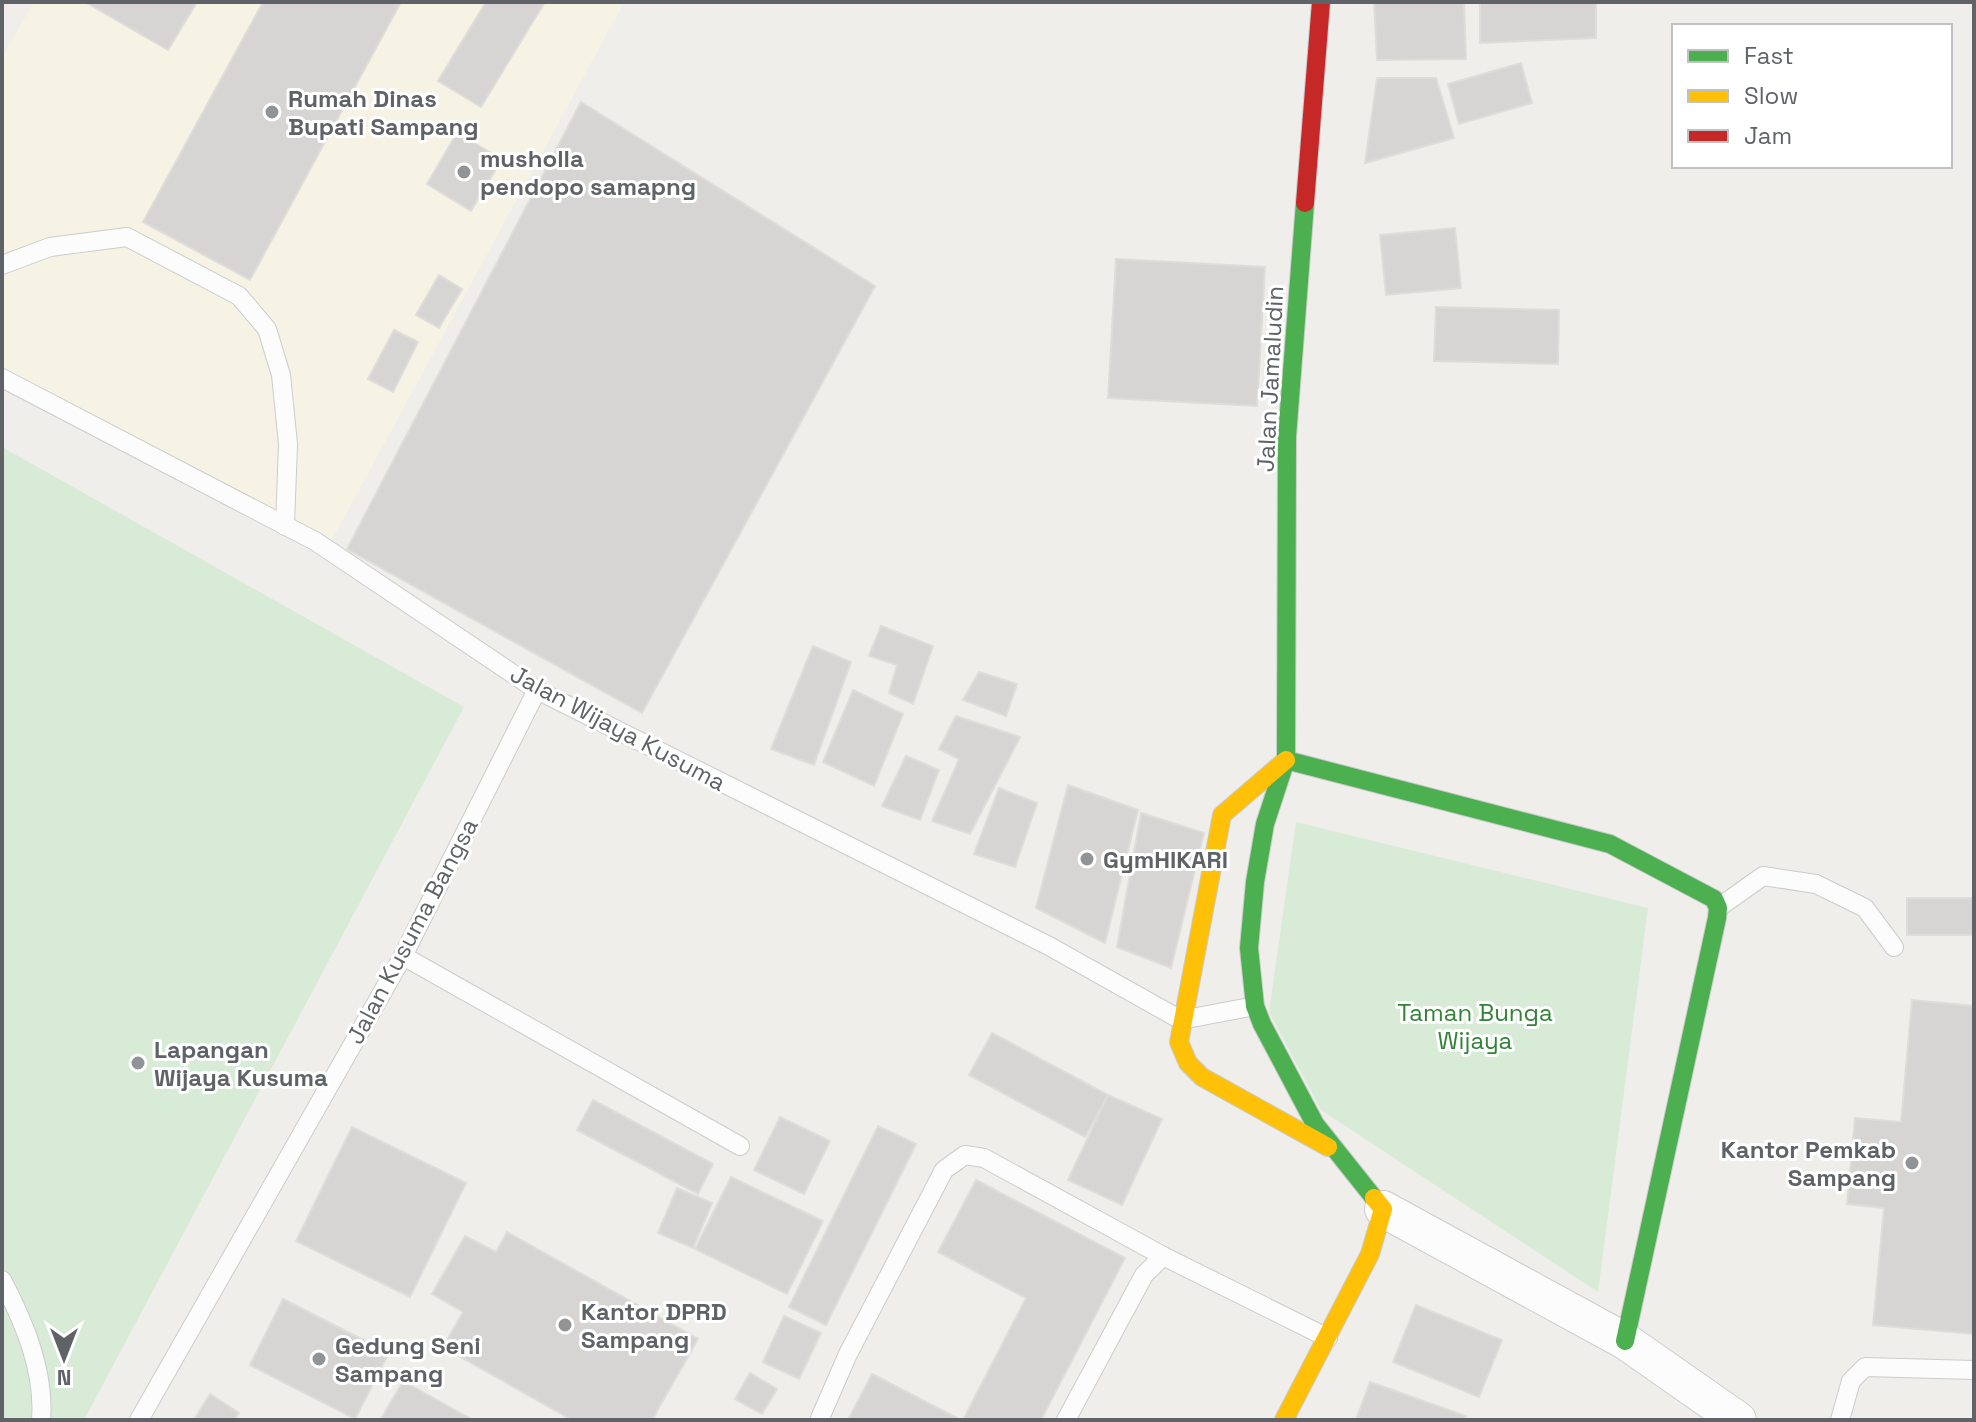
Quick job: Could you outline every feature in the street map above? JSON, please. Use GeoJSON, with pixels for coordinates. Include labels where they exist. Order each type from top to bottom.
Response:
{"type":"FeatureCollection","features":[{"type":"Feature","properties":{"kind":"street","name":"Jalan Jamaludin"},"geometry":{"type":"LineString","coordinates":[[1321,2],[1287,437],[1286,760],[1265,824],[1255,882],[1249,948],[1255,1006],[1262,1024],[1315,1124],[1383,1209]]}},
{"type":"Feature","properties":{"kind":"street","name":"Jalan Jamaludin"},"geometry":{"type":"LineString","coordinates":[[1286,760],[1222,815],[1179,1042],[1188,1063],[1202,1077],[1334,1150]]}},
{"type":"Feature","properties":{"kind":"street"},"geometry":{"type":"LineString","coordinates":[[1286,760],[1610,844],[1714,899],[1718,908],[1625,1341]]}},
{"type":"Feature","properties":{"kind":"street"},"geometry":{"type":"LineString","coordinates":[[1284,1420],[1370,1254],[1383,1209],[1625,1341],[1738,1420]]}},
{"type":"Feature","properties":{"kind":"lane"},"geometry":{"type":"LineString","coordinates":[[2,265],[50,247],[127,237],[239,296],[267,329],[281,375],[288,444],[285,526]]}},
{"type":"Feature","properties":{"kind":"lane","name":"Jalan Wijaya Kusuma"},"geometry":{"type":"LineString","coordinates":[[2,378],[315,541],[537,690],[1049,946],[1181,1020]]}},
{"type":"Feature","properties":{"kind":"lane","name":"Jalan Kusuma Bangsa"},"geometry":{"type":"LineString","coordinates":[[139,1420],[403,956],[537,690]]}},
{"type":"Feature","properties":{"kind":"lane"},"geometry":{"type":"LineString","coordinates":[[1718,908],[1763,876],[1816,884],[1865,908],[1894,947]]}},
{"type":"Feature","properties":{"kind":"lane"},"geometry":{"type":"LineString","coordinates":[[403,956],[740,1146]]}},
{"type":"Feature","properties":{"kind":"lane"},"geometry":{"type":"LineString","coordinates":[[1181,1020],[1255,1006]]}},
{"type":"Feature","properties":{"kind":"lane"},"geometry":{"type":"LineString","coordinates":[[820,1418],[848,1354],[944,1170],[965,1155],[984,1158],[1163,1256],[1328,1338]]}},
{"type":"Feature","properties":{"kind":"lane"},"geometry":{"type":"LineString","coordinates":[[1066,1420],[1144,1275],[1163,1256]]}},
{"type":"Feature","properties":{"kind":"lane"},"geometry":{"type":"LineString","coordinates":[[2,1280],[22,1317],[36,1367],[41,1420]]}},
{"type":"Feature","properties":{"kind":"lane"},"geometry":{"type":"LineString","coordinates":[[1840,1420],[1851,1381],[1865,1367],[1974,1370]]}},
{"type":"Feature","properties":{"kind":"shaded area"},"geometry":{"type":"Polygon","coordinates":[[[34,2],[85,2],[167,50],[197,2],[263,2],[143,222],[249,280],[401,2],[486,2],[438,80],[481,107],[545,2],[624,2],[329,545],[2,380],[2,58],[34,2]],[[457,134],[427,184],[471,210],[501,159],[457,134]],[[440,275],[416,315],[438,328],[462,289],[440,275]],[[394,330],[369,380],[393,391],[418,343],[394,330]]]}},
{"type":"Feature","properties":{"kind":"green space","name":"Lapangan Wijaya Kusuma"},"geometry":{"type":"Polygon","coordinates":[[[2,447],[464,707],[84,1420],[2,1420],[2,447]]]}},
{"type":"Feature","properties":{"kind":"green space","name":"Taman Bunga Wijaya"},"geometry":{"type":"Polygon","coordinates":[[[1296,822],[1648,908],[1598,1292],[1321,1110],[1269,1012],[1296,822]]]}},
{"type":"Feature","properties":{"kind":"building"},"geometry":{"type":"Polygon","coordinates":[[[85,2],[197,2],[168,50],[85,2]]]}},
{"type":"Feature","properties":{"kind":"building","name":"Rumah Dinas Bupati Sampang"},"geometry":{"type":"Polygon","coordinates":[[[263,2],[401,2],[250,280],[143,222],[263,2]]]}},
{"type":"Feature","properties":{"kind":"building"},"geometry":{"type":"Polygon","coordinates":[[[486,2],[545,2],[481,107],[438,81],[486,2]]]}},
{"type":"Feature","properties":{"kind":"building"},"geometry":{"type":"Polygon","coordinates":[[[1374,2],[1464,2],[1466,59],[1377,60],[1374,2]]]}},
{"type":"Feature","properties":{"kind":"building"},"geometry":{"type":"Polygon","coordinates":[[[1480,2],[1596,2],[1596,38],[1480,43],[1480,2]]]}},
{"type":"Feature","properties":{"kind":"building"},"geometry":{"type":"Polygon","coordinates":[[[1521,63],[1532,103],[1459,124],[1448,84],[1521,63]]]}},
{"type":"Feature","properties":{"kind":"building"},"geometry":{"type":"Polygon","coordinates":[[[1377,78],[1436,78],[1454,138],[1365,163],[1377,78]]]}},
{"type":"Feature","properties":{"kind":"building"},"geometry":{"type":"Polygon","coordinates":[[[581,102],[875,286],[642,713],[347,549],[581,102]]]}},
{"type":"Feature","properties":{"kind":"building","name":"musholla pendopo samapng"},"geometry":{"type":"Polygon","coordinates":[[[457,133],[502,159],[471,211],[427,184],[457,133]]]}},
{"type":"Feature","properties":{"kind":"building"},"geometry":{"type":"Polygon","coordinates":[[[1455,228],[1461,288],[1386,295],[1380,235],[1455,228]]]}},
{"type":"Feature","properties":{"kind":"building"},"geometry":{"type":"Polygon","coordinates":[[[1116,259],[1265,267],[1257,406],[1108,398],[1116,259]]]}},
{"type":"Feature","properties":{"kind":"building"},"geometry":{"type":"Polygon","coordinates":[[[439,275],[462,289],[439,328],[416,315],[439,275]]]}},
{"type":"Feature","properties":{"kind":"building"},"geometry":{"type":"Polygon","coordinates":[[[1436,307],[1559,310],[1558,364],[1434,361],[1436,307]]]}},
{"type":"Feature","properties":{"kind":"building"},"geometry":{"type":"Polygon","coordinates":[[[394,330],[418,342],[393,392],[368,379],[394,330]]]}},
{"type":"Feature","properties":{"kind":"building"},"geometry":{"type":"Polygon","coordinates":[[[881,626],[933,646],[913,704],[889,693],[897,665],[869,656],[881,626]]]}},
{"type":"Feature","properties":{"kind":"building"},"geometry":{"type":"Polygon","coordinates":[[[813,646],[851,662],[814,765],[771,749],[813,646]]]}},
{"type":"Feature","properties":{"kind":"building"},"geometry":{"type":"Polygon","coordinates":[[[979,672],[1017,684],[1006,716],[963,700],[979,672]]]}},
{"type":"Feature","properties":{"kind":"building"},"geometry":{"type":"Polygon","coordinates":[[[853,690],[903,714],[874,786],[823,762],[853,690]]]}},
{"type":"Feature","properties":{"kind":"building"},"geometry":{"type":"Polygon","coordinates":[[[956,716],[1020,737],[970,834],[932,821],[959,759],[939,749],[956,716]]]}},
{"type":"Feature","properties":{"kind":"building"},"geometry":{"type":"Polygon","coordinates":[[[906,756],[939,770],[920,820],[882,806],[906,756]]]}},
{"type":"Feature","properties":{"kind":"building","name":"GymHIKARI"},"geometry":{"type":"Polygon","coordinates":[[[1068,785],[1138,810],[1105,943],[1036,908],[1068,785]]]}},
{"type":"Feature","properties":{"kind":"building"},"geometry":{"type":"Polygon","coordinates":[[[999,788],[1037,803],[1015,867],[974,854],[999,788]]]}},
{"type":"Feature","properties":{"kind":"building"},"geometry":{"type":"Polygon","coordinates":[[[1141,813],[1204,833],[1171,968],[1117,947],[1141,813]]]}},
{"type":"Feature","properties":{"kind":"building"},"geometry":{"type":"Polygon","coordinates":[[[1907,898],[1974,898],[1974,935],[1907,935],[1907,898]]]}},
{"type":"Feature","properties":{"kind":"building","name":"Kantor Pemkab Sampang"},"geometry":{"type":"Polygon","coordinates":[[[1912,1000],[1974,1006],[1974,1334],[1873,1325],[1884,1208],[1847,1204],[1855,1118],[1901,1122],[1912,1000]]]}},
{"type":"Feature","properties":{"kind":"building"},"geometry":{"type":"Polygon","coordinates":[[[992,1033],[1108,1095],[1085,1137],[969,1075],[992,1033]]]}},
{"type":"Feature","properties":{"kind":"building"},"geometry":{"type":"Polygon","coordinates":[[[1108,1095],[1162,1119],[1122,1205],[1068,1180],[1108,1095]]]}},
{"type":"Feature","properties":{"kind":"building"},"geometry":{"type":"Polygon","coordinates":[[[593,1100],[713,1164],[698,1194],[577,1130],[593,1100]]]}},
{"type":"Feature","properties":{"kind":"building"},"geometry":{"type":"Polygon","coordinates":[[[780,1117],[830,1141],[804,1194],[754,1170],[780,1117]]]}},
{"type":"Feature","properties":{"kind":"building"},"geometry":{"type":"Polygon","coordinates":[[[878,1126],[916,1144],[826,1325],[789,1307],[878,1126]]]}},
{"type":"Feature","properties":{"kind":"building"},"geometry":{"type":"Polygon","coordinates":[[[352,1127],[466,1183],[410,1297],[296,1241],[352,1127]]]}},
{"type":"Feature","properties":{"kind":"building"},"geometry":{"type":"Polygon","coordinates":[[[731,1177],[823,1221],[787,1294],[695,1249],[731,1177]]]}},
{"type":"Feature","properties":{"kind":"building"},"geometry":{"type":"Polygon","coordinates":[[[976,1180],[1125,1258],[1041,1420],[963,1420],[1026,1298],[938,1252],[976,1180]]]}},
{"type":"Feature","properties":{"kind":"building"},"geometry":{"type":"Polygon","coordinates":[[[677,1188],[712,1203],[693,1248],[658,1233],[677,1188]]]}},
{"type":"Feature","properties":{"kind":"building","name":"Kantor DPRD Sampang"},"geometry":{"type":"Polygon","coordinates":[[[507,1232],[698,1339],[652,1420],[572,1420],[443,1347],[463,1312],[432,1294],[465,1236],[496,1252],[507,1232]]]}},
{"type":"Feature","properties":{"kind":"building","name":"Gedung Seni Sampang"},"geometry":{"type":"Polygon","coordinates":[[[283,1299],[389,1353],[355,1419],[250,1365],[283,1299]]]}},
{"type":"Feature","properties":{"kind":"building"},"geometry":{"type":"Polygon","coordinates":[[[1416,1305],[1502,1340],[1479,1397],[1393,1362],[1416,1305]]]}},
{"type":"Feature","properties":{"kind":"building"},"geometry":{"type":"Polygon","coordinates":[[[784,1316],[821,1333],[799,1379],[763,1362],[784,1316]]]}},
{"type":"Feature","properties":{"kind":"building"},"geometry":{"type":"Polygon","coordinates":[[[750,1373],[777,1389],[762,1414],[735,1399],[750,1373]]]}},
{"type":"Feature","properties":{"kind":"building"},"geometry":{"type":"Polygon","coordinates":[[[872,1374],[961,1420],[848,1420],[872,1374]]]}},
{"type":"Feature","properties":{"kind":"building"},"geometry":{"type":"Polygon","coordinates":[[[403,1381],[473,1420],[381,1419],[403,1381]]]}},
{"type":"Feature","properties":{"kind":"building"},"geometry":{"type":"Polygon","coordinates":[[[1370,1382],[1466,1416],[1464,1420],[1356,1420],[1370,1382]]]}},
{"type":"Feature","properties":{"kind":"building"},"geometry":{"type":"Polygon","coordinates":[[[210,1394],[239,1413],[234,1420],[194,1420],[210,1394]]]}},
{"type":"Feature","properties":{"kind":"traffic: fast"},"geometry":{"type":"LineString","coordinates":[[1305,203],[1287,437],[1286,760],[1265,824],[1255,882],[1249,948],[1255,1006],[1262,1024],[1315,1124],[1374,1198]]}},
{"type":"Feature","properties":{"kind":"traffic: fast"},"geometry":{"type":"LineString","coordinates":[[1286,760],[1610,844],[1714,899],[1718,908],[1717,918],[1625,1341]]}},
{"type":"Feature","properties":{"kind":"traffic: slow"},"geometry":{"type":"LineString","coordinates":[[1286,760],[1222,815],[1179,1042],[1188,1063],[1202,1077],[1328,1147]]}},
{"type":"Feature","properties":{"kind":"traffic: slow"},"geometry":{"type":"LineString","coordinates":[[1284,1420],[1370,1254],[1383,1209],[1374,1198]]}},
{"type":"Feature","properties":{"kind":"traffic: jam"},"geometry":{"type":"LineString","coordinates":[[1305,203],[1321,2]]}},
{"type":"Feature","properties":{"kind":"place","name":"Rumah Dinas Bupati Sampang"},"geometry":{"type":"Point","coordinates":[272,112]}},
{"type":"Feature","properties":{"kind":"place","name":"musholla pendopo samapng"},"geometry":{"type":"Point","coordinates":[464,172]}},
{"type":"Feature","properties":{"kind":"place","name":"GymHIKARI"},"geometry":{"type":"Point","coordinates":[1087,859]}},
{"type":"Feature","properties":{"kind":"place","name":"Lapangan Wijaya Kusuma"},"geometry":{"type":"Point","coordinates":[138,1063]}},
{"type":"Feature","properties":{"kind":"place","name":"Kantor Pemkab Sampang"},"geometry":{"type":"Point","coordinates":[1912,1163]}},
{"type":"Feature","properties":{"kind":"place","name":"Kantor DPRD Sampang"},"geometry":{"type":"Point","coordinates":[565,1325]}},
{"type":"Feature","properties":{"kind":"place","name":"Gedung Seni Sampang"},"geometry":{"type":"Point","coordinates":[319,1359]}}]}
